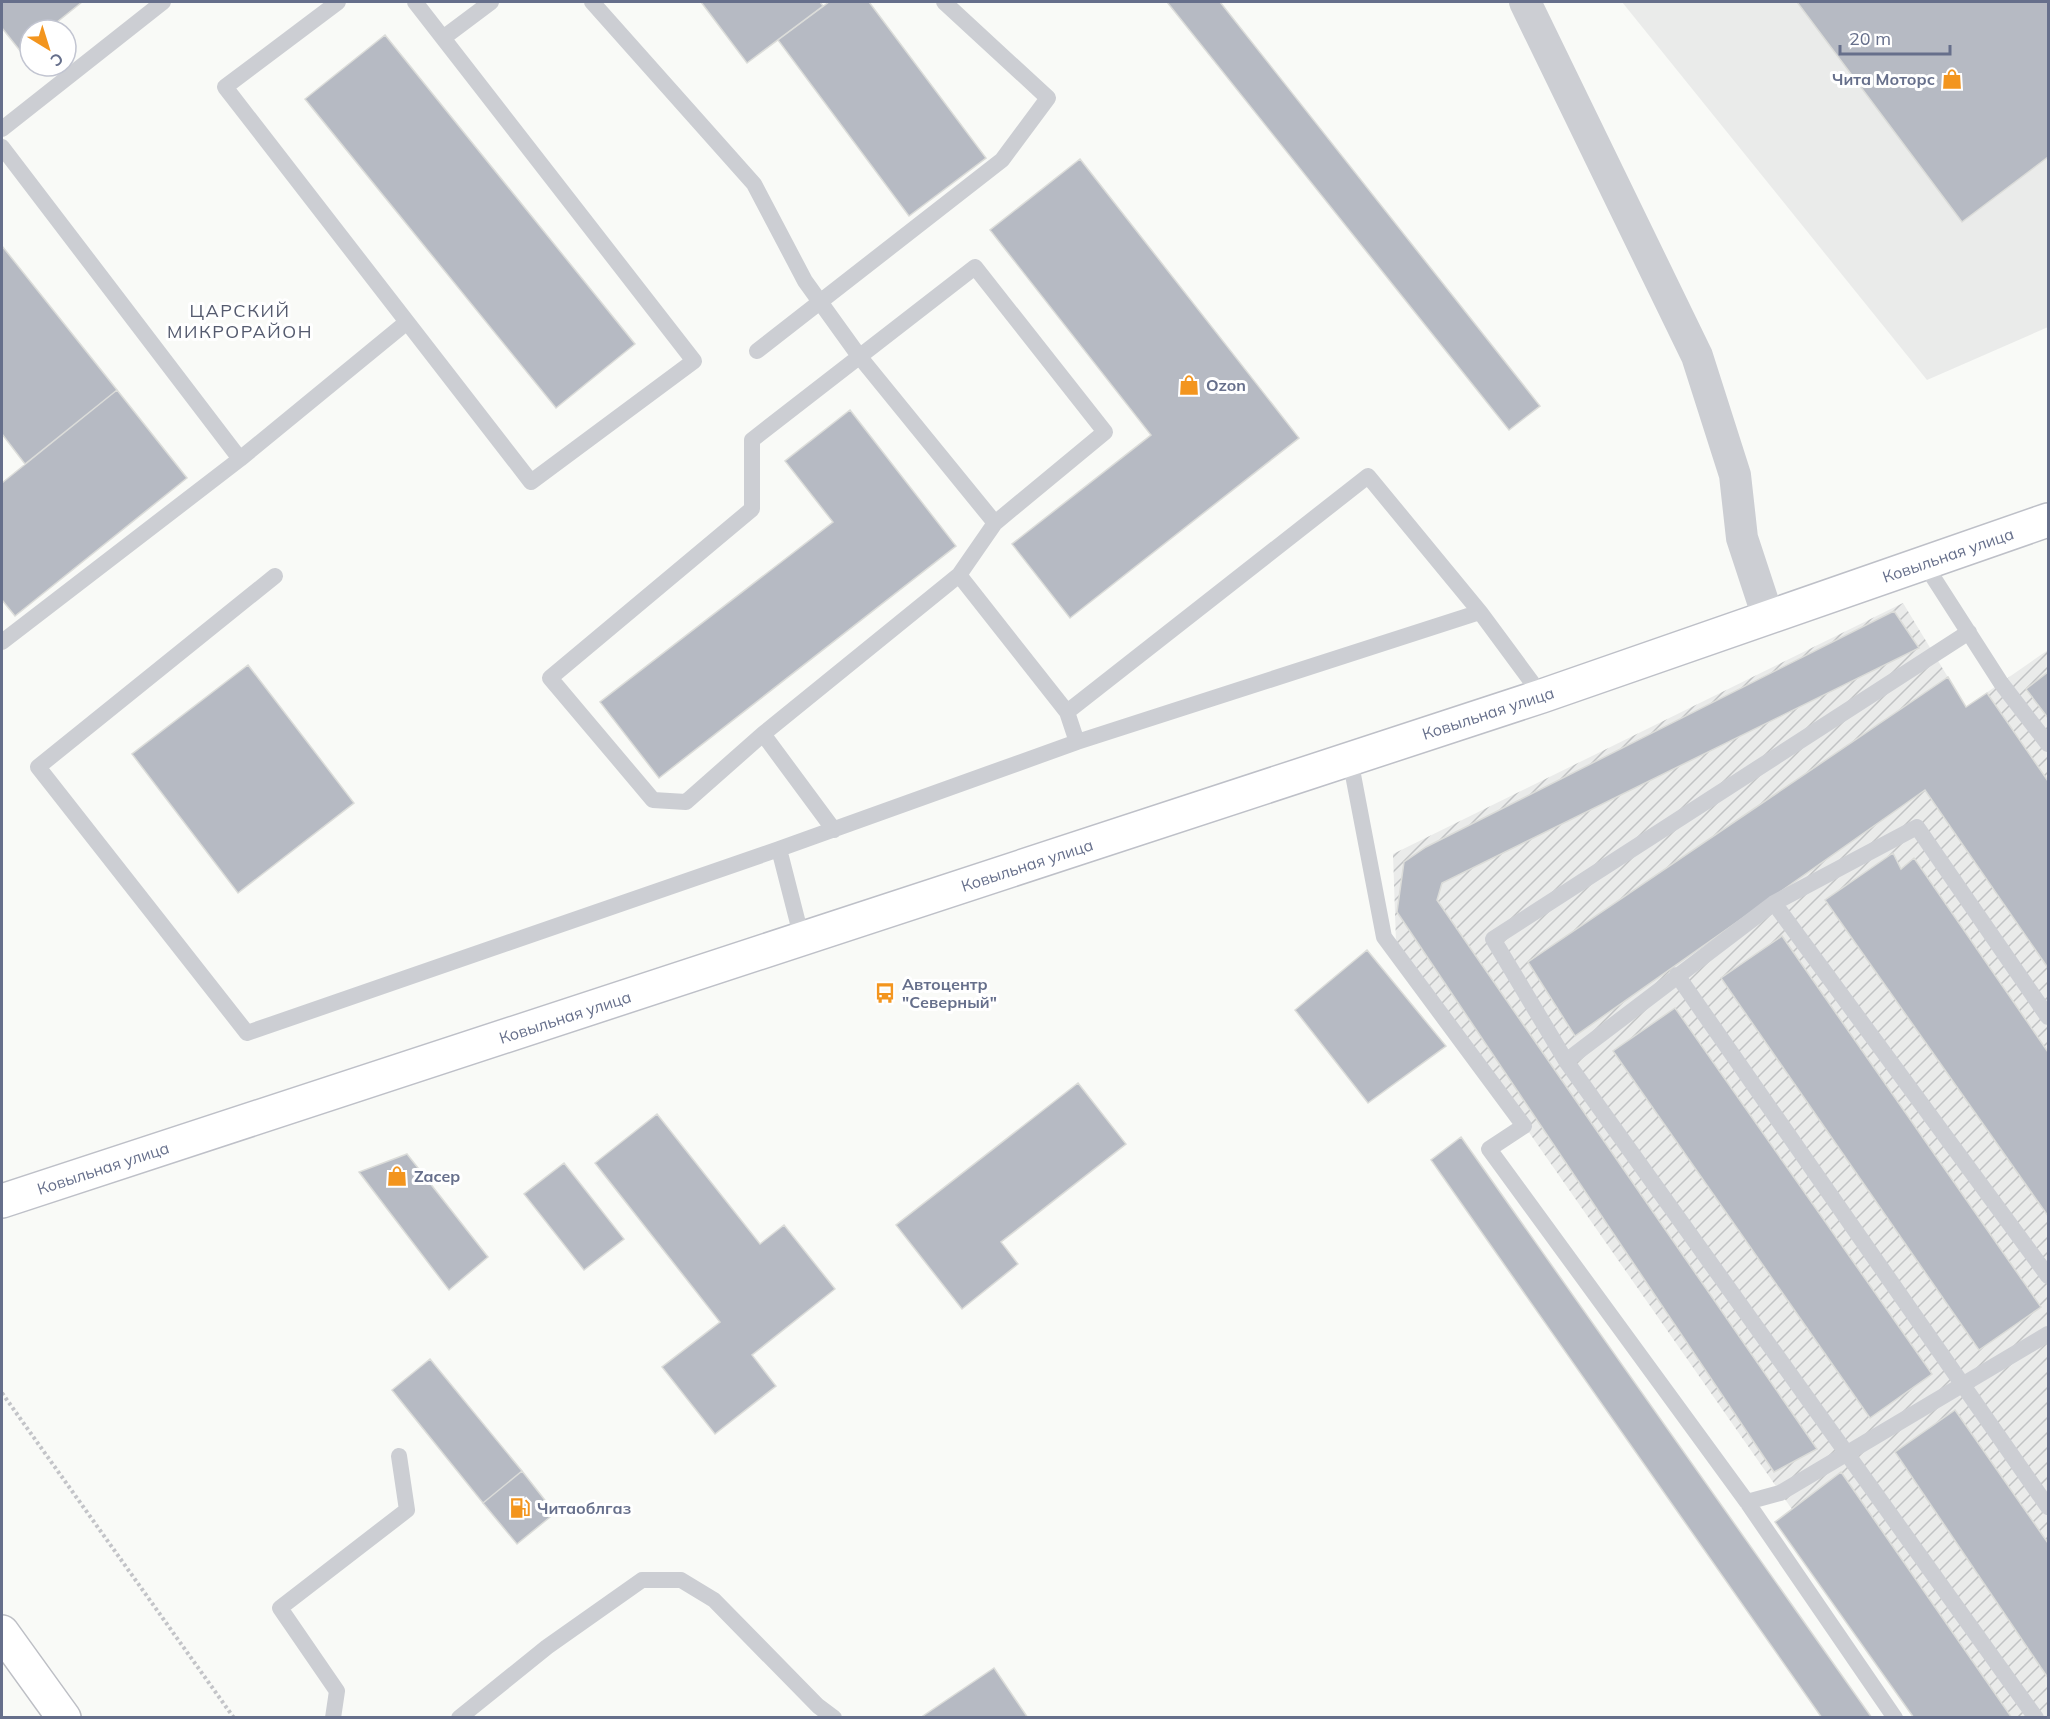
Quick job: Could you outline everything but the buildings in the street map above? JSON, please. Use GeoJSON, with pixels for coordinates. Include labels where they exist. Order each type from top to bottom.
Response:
{"type":"FeatureCollection","features":[{"type":"Feature","properties":{"kind":"main road","name":"Ковыльная улица"},"geometry":{"type":"LineString","coordinates":[[2,1201],[1542,696],[2049,520]]}},
{"type":"Feature","properties":{"kind":"main road"},"geometry":{"type":"LineString","coordinates":[[2,1632],[64,1718]]}},
{"type":"Feature","properties":{"kind":"street"},"geometry":{"type":"LineString","coordinates":[[1525,2],[1697,356],[1735,475],[1742,538],[1768,617]]}},
{"type":"Feature","properties":{"kind":"lane"},"geometry":{"type":"LineString","coordinates":[[2,129],[163,2]]}},
{"type":"Feature","properties":{"kind":"lane"},"geometry":{"type":"LineString","coordinates":[[338,2],[225,87],[531,482],[694,361],[415,2]]}},
{"type":"Feature","properties":{"kind":"lane"},"geometry":{"type":"LineString","coordinates":[[443,38],[491,2]]}},
{"type":"Feature","properties":{"kind":"lane"},"geometry":{"type":"LineString","coordinates":[[592,2],[754,184],[805,281],[859,356],[995,523]]}},
{"type":"Feature","properties":{"kind":"lane"},"geometry":{"type":"LineString","coordinates":[[758,351],[1002,160],[1048,98],[944,2]]}},
{"type":"Feature","properties":{"kind":"lane"},"geometry":{"type":"LineString","coordinates":[[2,147],[240,459]]}},
{"type":"Feature","properties":{"kind":"lane"},"geometry":{"type":"LineString","coordinates":[[975,267],[1106,432],[995,523],[959,575],[763,734],[686,802],[653,800],[550,678],[752,510],[752,440],[859,356],[975,267]]}},
{"type":"Feature","properties":{"kind":"lane"},"geometry":{"type":"LineString","coordinates":[[2,642],[240,459],[407,322]]}},
{"type":"Feature","properties":{"kind":"lane"},"geometry":{"type":"LineString","coordinates":[[1067,712],[1368,476],[1480,612],[1542,696]]}},
{"type":"Feature","properties":{"kind":"lane"},"geometry":{"type":"LineString","coordinates":[[1924,563],[2001,683],[2049,744]]}},
{"type":"Feature","properties":{"kind":"lane"},"geometry":{"type":"LineString","coordinates":[[959,575],[1067,712],[1077,742]]}},
{"type":"Feature","properties":{"kind":"lane"},"geometry":{"type":"LineString","coordinates":[[275,576],[38,767],[247,1033],[834,830],[1077,742],[1480,612]]}},
{"type":"Feature","properties":{"kind":"lane"},"geometry":{"type":"LineString","coordinates":[[1969,632],[1493,939],[1566,1061],[2036,1718]]}},
{"type":"Feature","properties":{"kind":"lane"},"geometry":{"type":"LineString","coordinates":[[763,734],[834,830]]}},
{"type":"Feature","properties":{"kind":"lane"},"geometry":{"type":"LineString","coordinates":[[1350,759],[1384,937],[1524,1126],[1489,1149],[1747,1502],[1895,1718]]}},
{"type":"Feature","properties":{"kind":"lane"},"geometry":{"type":"LineString","coordinates":[[1566,1061],[1774,903],[1917,827],[2049,1017]]}},
{"type":"Feature","properties":{"kind":"lane"},"geometry":{"type":"LineString","coordinates":[[779,849],[802,939]]}},
{"type":"Feature","properties":{"kind":"lane"},"geometry":{"type":"LineString","coordinates":[[1774,903],[2049,1276]]}},
{"type":"Feature","properties":{"kind":"lane"},"geometry":{"type":"LineString","coordinates":[[1677,975],[2049,1507]]}},
{"type":"Feature","properties":{"kind":"lane"},"geometry":{"type":"LineString","coordinates":[[1747,1502],[1780,1493],[2049,1334]]}},
{"type":"Feature","properties":{"kind":"lane"},"geometry":{"type":"LineString","coordinates":[[333,1718],[337,1690],[280,1608],[407,1510],[399,1456]]}},
{"type":"Feature","properties":{"kind":"lane"},"geometry":{"type":"LineString","coordinates":[[459,1718],[547,1647],[642,1580],[681,1580],[714,1600],[818,1706],[834,1718]]}},
{"type":"Feature","properties":{"kind":"path"},"geometry":{"type":"LineString","coordinates":[[2,1393],[234,1718]]}},
{"type":"Feature","properties":{"kind":"shaded area"},"geometry":{"type":"Polygon","coordinates":[[[1622,2],[2048,2],[2048,327],[1927,380],[1622,2]]]}},
{"type":"Feature","properties":{"kind":"shaded area"},"geometry":{"type":"Polygon","coordinates":[[[1903,603],[1966,707],[2048,650],[2048,1717],[1937,1717],[1396,942],[1393,854],[1903,603]]]}},
{"type":"Feature","properties":{"kind":"place","name":"Чита Моторс"},"geometry":{"type":"Point","coordinates":[1952,79]}},
{"type":"Feature","properties":{"kind":"place","name":"Ozon"},"geometry":{"type":"Point","coordinates":[1189,385]}},
{"type":"Feature","properties":{"kind":"place","name":"Автоцентр \"Северный\""},"geometry":{"type":"Point","coordinates":[885,993]}},
{"type":"Feature","properties":{"kind":"place","name":"Zacep"},"geometry":{"type":"Point","coordinates":[397,1176]}},
{"type":"Feature","properties":{"kind":"place","name":"Читаоблгаз"},"geometry":{"type":"Point","coordinates":[520,1508]}},
{"type":"Feature","properties":{"kind":"district","name":"ЦАРСКИЙ МИКРОРАЙОН"},"geometry":{"type":"Point","coordinates":[240,320]}}]}
